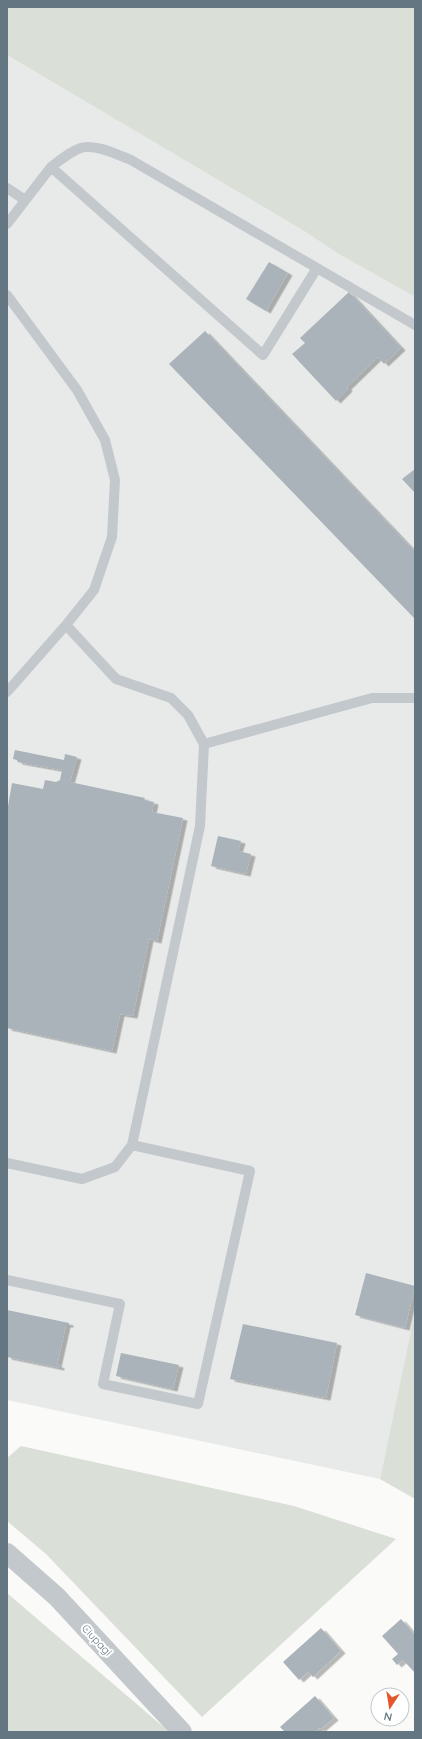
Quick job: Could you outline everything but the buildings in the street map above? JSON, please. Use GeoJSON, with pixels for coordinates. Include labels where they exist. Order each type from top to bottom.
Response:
{"type":"FeatureCollection","features":[{"type":"Feature","properties":{"kind":"street","name":"Ciupagi"},"geometry":{"type":"LineString","coordinates":[[7,1553],[57,1596],[182,1732]]}},
{"type":"Feature","properties":{"kind":"lane"},"geometry":{"type":"LineString","coordinates":[[7,224],[51,167],[68,155],[85,146],[104,150],[130,160],[415,325]]}},
{"type":"Feature","properties":{"kind":"lane"},"geometry":{"type":"LineString","coordinates":[[51,167],[263,355],[316,268]]}},
{"type":"Feature","properties":{"kind":"lane"},"geometry":{"type":"LineString","coordinates":[[7,188],[25,200]]}},
{"type":"Feature","properties":{"kind":"lane"},"geometry":{"type":"LineString","coordinates":[[7,295],[77,390],[105,440],[115,480],[112,537],[94,590],[66,625],[7,692]]}},
{"type":"Feature","properties":{"kind":"lane"},"geometry":{"type":"LineString","coordinates":[[7,1163],[82,1179],[115,1167],[132,1145],[200,826],[204,744],[188,715],[171,698],[116,679],[66,625]]}},
{"type":"Feature","properties":{"kind":"lane"},"geometry":{"type":"LineString","coordinates":[[204,744],[372,698],[415,698]]}},
{"type":"Feature","properties":{"kind":"lane"},"geometry":{"type":"LineString","coordinates":[[7,1280],[120,1304],[103,1384],[198,1404],[250,1171],[132,1145]]}},
{"type":"Feature","properties":{"kind":"shaded area"},"geometry":{"type":"Polygon","coordinates":[[[7,7],[415,7],[415,297],[337,253],[304,231],[7,55],[7,7]]]}},
{"type":"Feature","properties":{"kind":"shaded area"},"geometry":{"type":"Polygon","coordinates":[[[7,55],[304,231],[337,253],[415,297],[415,1311],[380,1479],[7,1400],[7,55]]]}},
{"type":"Feature","properties":{"kind":"shaded area"},"geometry":{"type":"Polygon","coordinates":[[[415,1311],[415,1499],[380,1479],[415,1311]]]}},
{"type":"Feature","properties":{"kind":"shaded area"},"geometry":{"type":"Polygon","coordinates":[[[21,1446],[294,1506],[396,1539],[202,1717],[46,1554],[7,1521],[7,1458],[21,1446]]]}},
{"type":"Feature","properties":{"kind":"shaded area"},"geometry":{"type":"Polygon","coordinates":[[[7,1593],[167,1730],[165,1732],[7,1732],[7,1593]]]}}]}
